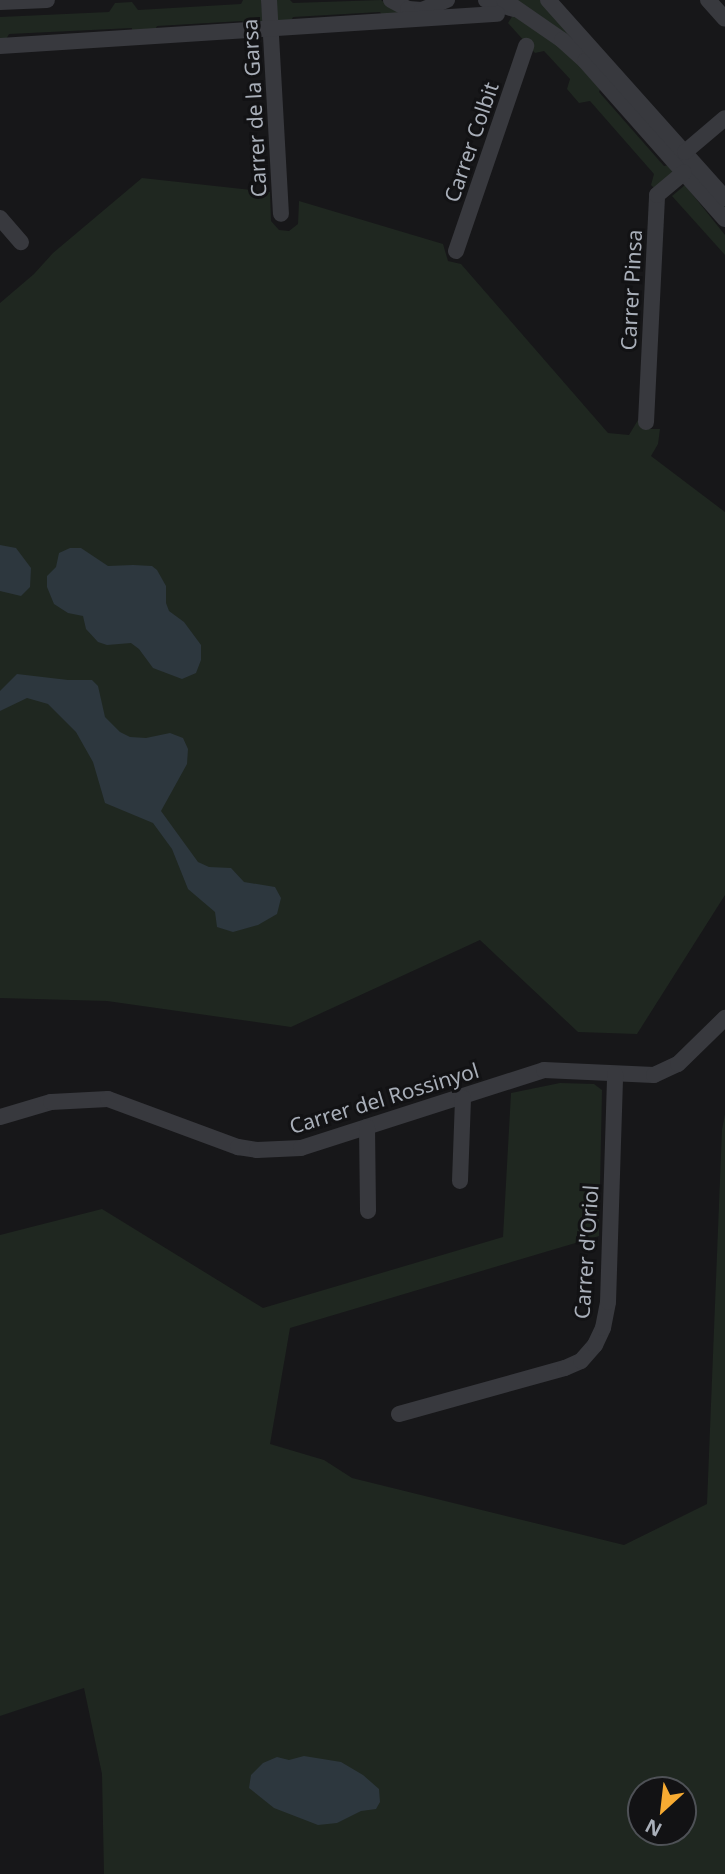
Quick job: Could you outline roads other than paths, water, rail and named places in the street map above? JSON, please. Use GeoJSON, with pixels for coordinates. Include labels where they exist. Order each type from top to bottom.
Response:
{"type":"FeatureCollection","features":[{"type":"Feature","properties":{"kind":"street"},"geometry":{"type":"LineString","coordinates":[[0,2],[47,0]]}},
{"type":"Feature","properties":{"kind":"street","name":"Carrer de la Garsa"},"geometry":{"type":"LineString","coordinates":[[269,0],[281,214]]}},
{"type":"Feature","properties":{"kind":"street"},"geometry":{"type":"LineString","coordinates":[[391,0],[408,9],[422,10],[447,0]]}},
{"type":"Feature","properties":{"kind":"street"},"geometry":{"type":"LineString","coordinates":[[486,0],[562,40],[585,61],[725,219]]}},
{"type":"Feature","properties":{"kind":"street"},"geometry":{"type":"LineString","coordinates":[[548,0],[725,198]]}},
{"type":"Feature","properties":{"kind":"street"},"geometry":{"type":"LineString","coordinates":[[708,0],[725,19]]}},
{"type":"Feature","properties":{"kind":"street"},"geometry":{"type":"LineString","coordinates":[[0,46],[271,30],[505,8]]}},
{"type":"Feature","properties":{"kind":"street","name":"Carrer Colbit"},"geometry":{"type":"LineString","coordinates":[[456,251],[526,46]]}},
{"type":"Feature","properties":{"kind":"street"},"geometry":{"type":"LineString","coordinates":[[685,152],[725,118]]}},
{"type":"Feature","properties":{"kind":"street","name":"Carrer Pinsa"},"geometry":{"type":"LineString","coordinates":[[646,422],[657,195],[684,172]]}},
{"type":"Feature","properties":{"kind":"street"},"geometry":{"type":"LineString","coordinates":[[0,218],[21,242]]}},
{"type":"Feature","properties":{"kind":"street","name":"Carrer del Rossinyol"},"geometry":{"type":"LineString","coordinates":[[0,1117],[51,1102],[108,1099],[238,1147],[257,1150],[301,1148],[544,1070],[654,1075],[678,1064],[725,1018]]}},
{"type":"Feature","properties":{"kind":"street","name":"Carrer d'Oriol"},"geometry":{"type":"LineString","coordinates":[[398,1414],[565,1368],[581,1361],[595,1345],[603,1328],[608,1302],[615,1074]]}},
{"type":"Feature","properties":{"kind":"street"},"geometry":{"type":"LineString","coordinates":[[460,1181],[463,1098]]}},
{"type":"Feature","properties":{"kind":"street"},"geometry":{"type":"LineString","coordinates":[[367,1127],[368,1211]]}}]}
